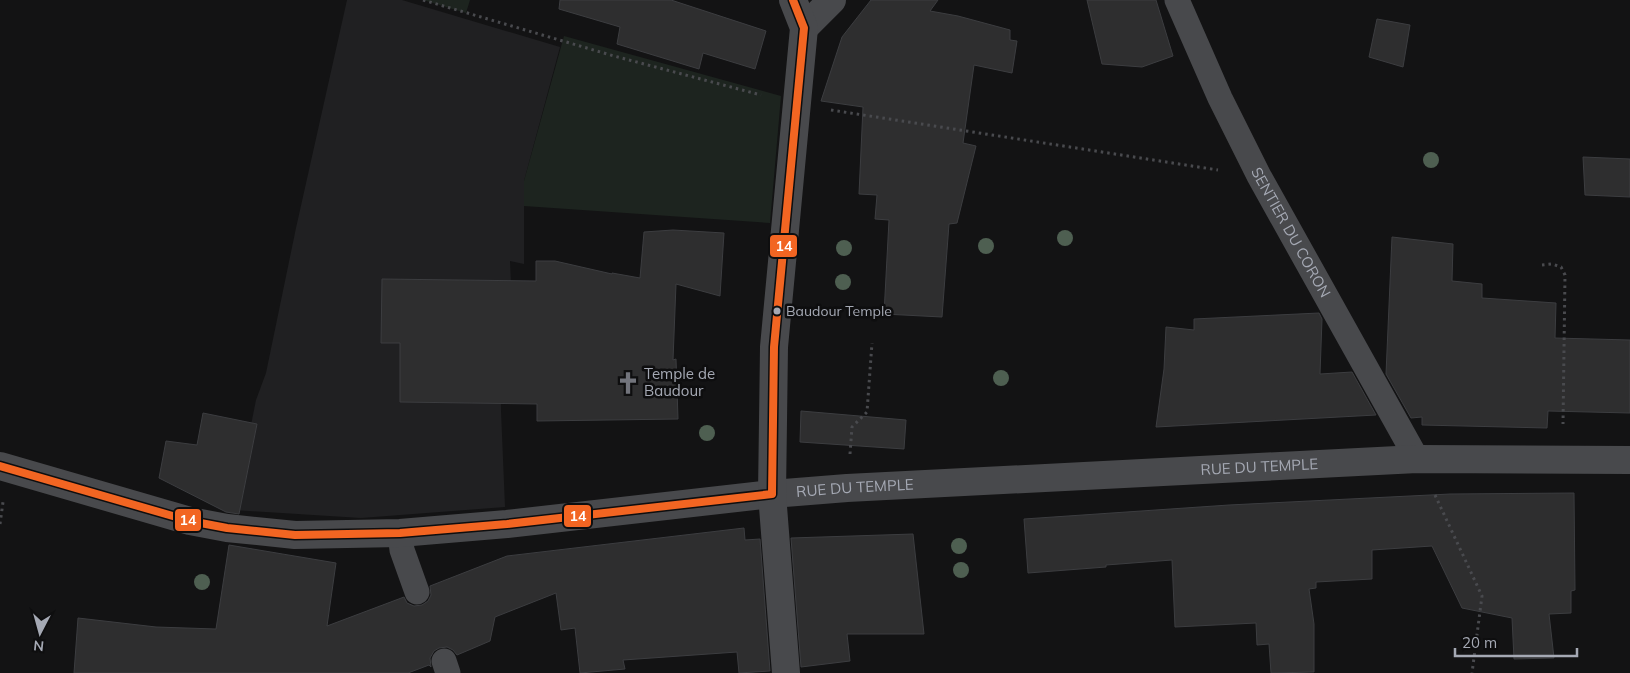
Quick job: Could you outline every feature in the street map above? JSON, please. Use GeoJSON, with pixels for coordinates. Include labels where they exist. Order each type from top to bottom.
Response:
{"type":"FeatureCollection","features":[{"type":"Feature","properties":{"kind":"street"},"geometry":{"type":"LineString","coordinates":[[786,673],[772,494],[774,347],[804,28],[793,0]]}},
{"type":"Feature","properties":{"kind":"street"},"geometry":{"type":"LineString","coordinates":[[804,28],[832,0]]}},
{"type":"Feature","properties":{"kind":"street","name":"RUE DU TEMPLE"},"geometry":{"type":"LineString","coordinates":[[0,466],[190,521],[227,528],[295,534],[400,532],[507,524],[772,494],[847,488],[1417,459],[1630,460]]}},
{"type":"Feature","properties":{"kind":"lane","name":"SENTIER DU CORON"},"geometry":{"type":"LineString","coordinates":[[1177,0],[1220,98],[1259,176],[1417,459]]}},
{"type":"Feature","properties":{"kind":"lane"},"geometry":{"type":"LineString","coordinates":[[400,532],[402,550],[417,592]]}},
{"type":"Feature","properties":{"kind":"path"},"geometry":{"type":"LineString","coordinates":[[423,0],[614,56],[796,104],[1259,176]]}},
{"type":"Feature","properties":{"kind":"path"},"geometry":{"type":"LineString","coordinates":[[1542,265],[1552,264],[1561,267],[1565,275],[1562,460]]}},
{"type":"Feature","properties":{"kind":"path"},"geometry":{"type":"LineString","coordinates":[[847,488],[852,427],[866,412],[872,343]]}},
{"type":"Feature","properties":{"kind":"path"},"geometry":{"type":"LineString","coordinates":[[1417,459],[1482,596],[1472,673]]}},
{"type":"Feature","properties":{"kind":"shaded area"},"geometry":{"type":"Polygon","coordinates":[[[347,0],[402,0],[560,47],[524,181],[524,264],[510,261],[511,285],[500,284],[501,411],[505,507],[361,518],[234,510],[256,400],[266,373],[347,0]]]}},
{"type":"Feature","properties":{"kind":"shaded area"},"geometry":{"type":"Polygon","coordinates":[[[423,0],[470,0],[466,13],[423,0]]]}},
{"type":"Feature","properties":{"kind":"shaded area"},"geometry":{"type":"Polygon","coordinates":[[[564,36],[781,96],[770,223],[524,206],[524,181],[564,36]]]}},
{"type":"Feature","properties":{"kind":"building"},"geometry":{"type":"Polygon","coordinates":[[[560,0],[671,0],[766,31],[755,69],[703,53],[699,69],[617,44],[620,27],[559,9],[560,0]]]}},
{"type":"Feature","properties":{"kind":"building"},"geometry":{"type":"Polygon","coordinates":[[[871,0],[938,0],[930,11],[958,16],[1010,30],[1010,40],[1017,41],[1012,73],[974,65],[963,143],[976,146],[957,223],[949,224],[942,317],[884,314],[889,220],[875,219],[877,195],[859,194],[863,107],[821,101],[842,37],[871,0]]]}},
{"type":"Feature","properties":{"kind":"building"},"geometry":{"type":"Polygon","coordinates":[[[1087,0],[1156,0],[1173,56],[1142,67],[1102,64],[1087,0]]]}},
{"type":"Feature","properties":{"kind":"building"},"geometry":{"type":"Polygon","coordinates":[[[1377,19],[1410,25],[1403,67],[1369,57],[1377,19]]]}},
{"type":"Feature","properties":{"kind":"building"},"geometry":{"type":"Polygon","coordinates":[[[1583,157],[1630,159],[1630,197],[1585,195],[1583,157]]]}},
{"type":"Feature","properties":{"kind":"building"},"geometry":{"type":"Polygon","coordinates":[[[673,230],[724,233],[720,296],[676,284],[673,360],[676,359],[678,419],[537,421],[537,404],[400,402],[400,343],[381,343],[382,279],[536,281],[536,261],[555,261],[612,274],[640,278],[644,232],[673,230]]]}},
{"type":"Feature","properties":{"kind":"building"},"geometry":{"type":"Polygon","coordinates":[[[1392,237],[1453,244],[1452,281],[1482,284],[1482,298],[1556,303],[1555,338],[1630,340],[1630,413],[1548,411],[1547,428],[1422,425],[1422,417],[1411,418],[1386,374],[1392,237]]]}},
{"type":"Feature","properties":{"kind":"building"},"geometry":{"type":"Polygon","coordinates":[[[1319,313],[1322,319],[1320,374],[1352,372],[1376,415],[1156,427],[1164,369],[1166,327],[1194,330],[1194,319],[1319,313]]]}},
{"type":"Feature","properties":{"kind":"building"},"geometry":{"type":"Polygon","coordinates":[[[801,411],[906,420],[904,449],[800,442],[801,411]]]}},
{"type":"Feature","properties":{"kind":"building"},"geometry":{"type":"Polygon","coordinates":[[[203,413],[257,424],[239,514],[226,512],[159,478],[166,441],[197,445],[203,413]]]}},
{"type":"Feature","properties":{"kind":"building"},"geometry":{"type":"Polygon","coordinates":[[[1574,493],[1575,590],[1571,591],[1571,613],[1549,614],[1554,658],[1514,659],[1512,618],[1462,608],[1432,546],[1372,550],[1372,579],[1316,582],[1316,588],[1309,589],[1314,624],[1314,672],[1271,673],[1269,644],[1257,645],[1256,623],[1175,627],[1172,560],[1028,573],[1024,519],[1229,505],[1450,494],[1574,493]]]}},
{"type":"Feature","properties":{"kind":"building"},"geometry":{"type":"Polygon","coordinates":[[[744,528],[745,540],[760,539],[770,671],[739,673],[737,652],[623,660],[625,669],[580,673],[575,628],[561,630],[556,593],[495,617],[490,641],[457,655],[447,647],[439,648],[434,651],[430,658],[431,667],[429,665],[408,673],[74,673],[78,618],[156,627],[216,629],[229,545],[336,563],[327,626],[404,597],[407,603],[414,606],[422,605],[428,601],[431,595],[430,586],[507,556],[744,528]]]}},
{"type":"Feature","properties":{"kind":"building"},"geometry":{"type":"Polygon","coordinates":[[[913,534],[924,634],[847,634],[850,661],[801,667],[791,538],[913,534]]]}},
{"type":"Feature","properties":{"kind":"transit line","name":"14"},"geometry":{"type":"LineString","coordinates":[[772,494],[774,347],[804,28],[793,0]]}},
{"type":"Feature","properties":{"kind":"transit line","name":"14"},"geometry":{"type":"LineString","coordinates":[[0,466],[190,521],[227,528],[295,535],[400,533],[507,524],[772,494]]}},
{"type":"Feature","properties":{"kind":"place","name":"Baudour Temple"},"geometry":{"type":"Point","coordinates":[777,311]}},
{"type":"Feature","properties":{"kind":"place","name":"Temple de Baudour"},"geometry":{"type":"Point","coordinates":[628,383]}}]}
